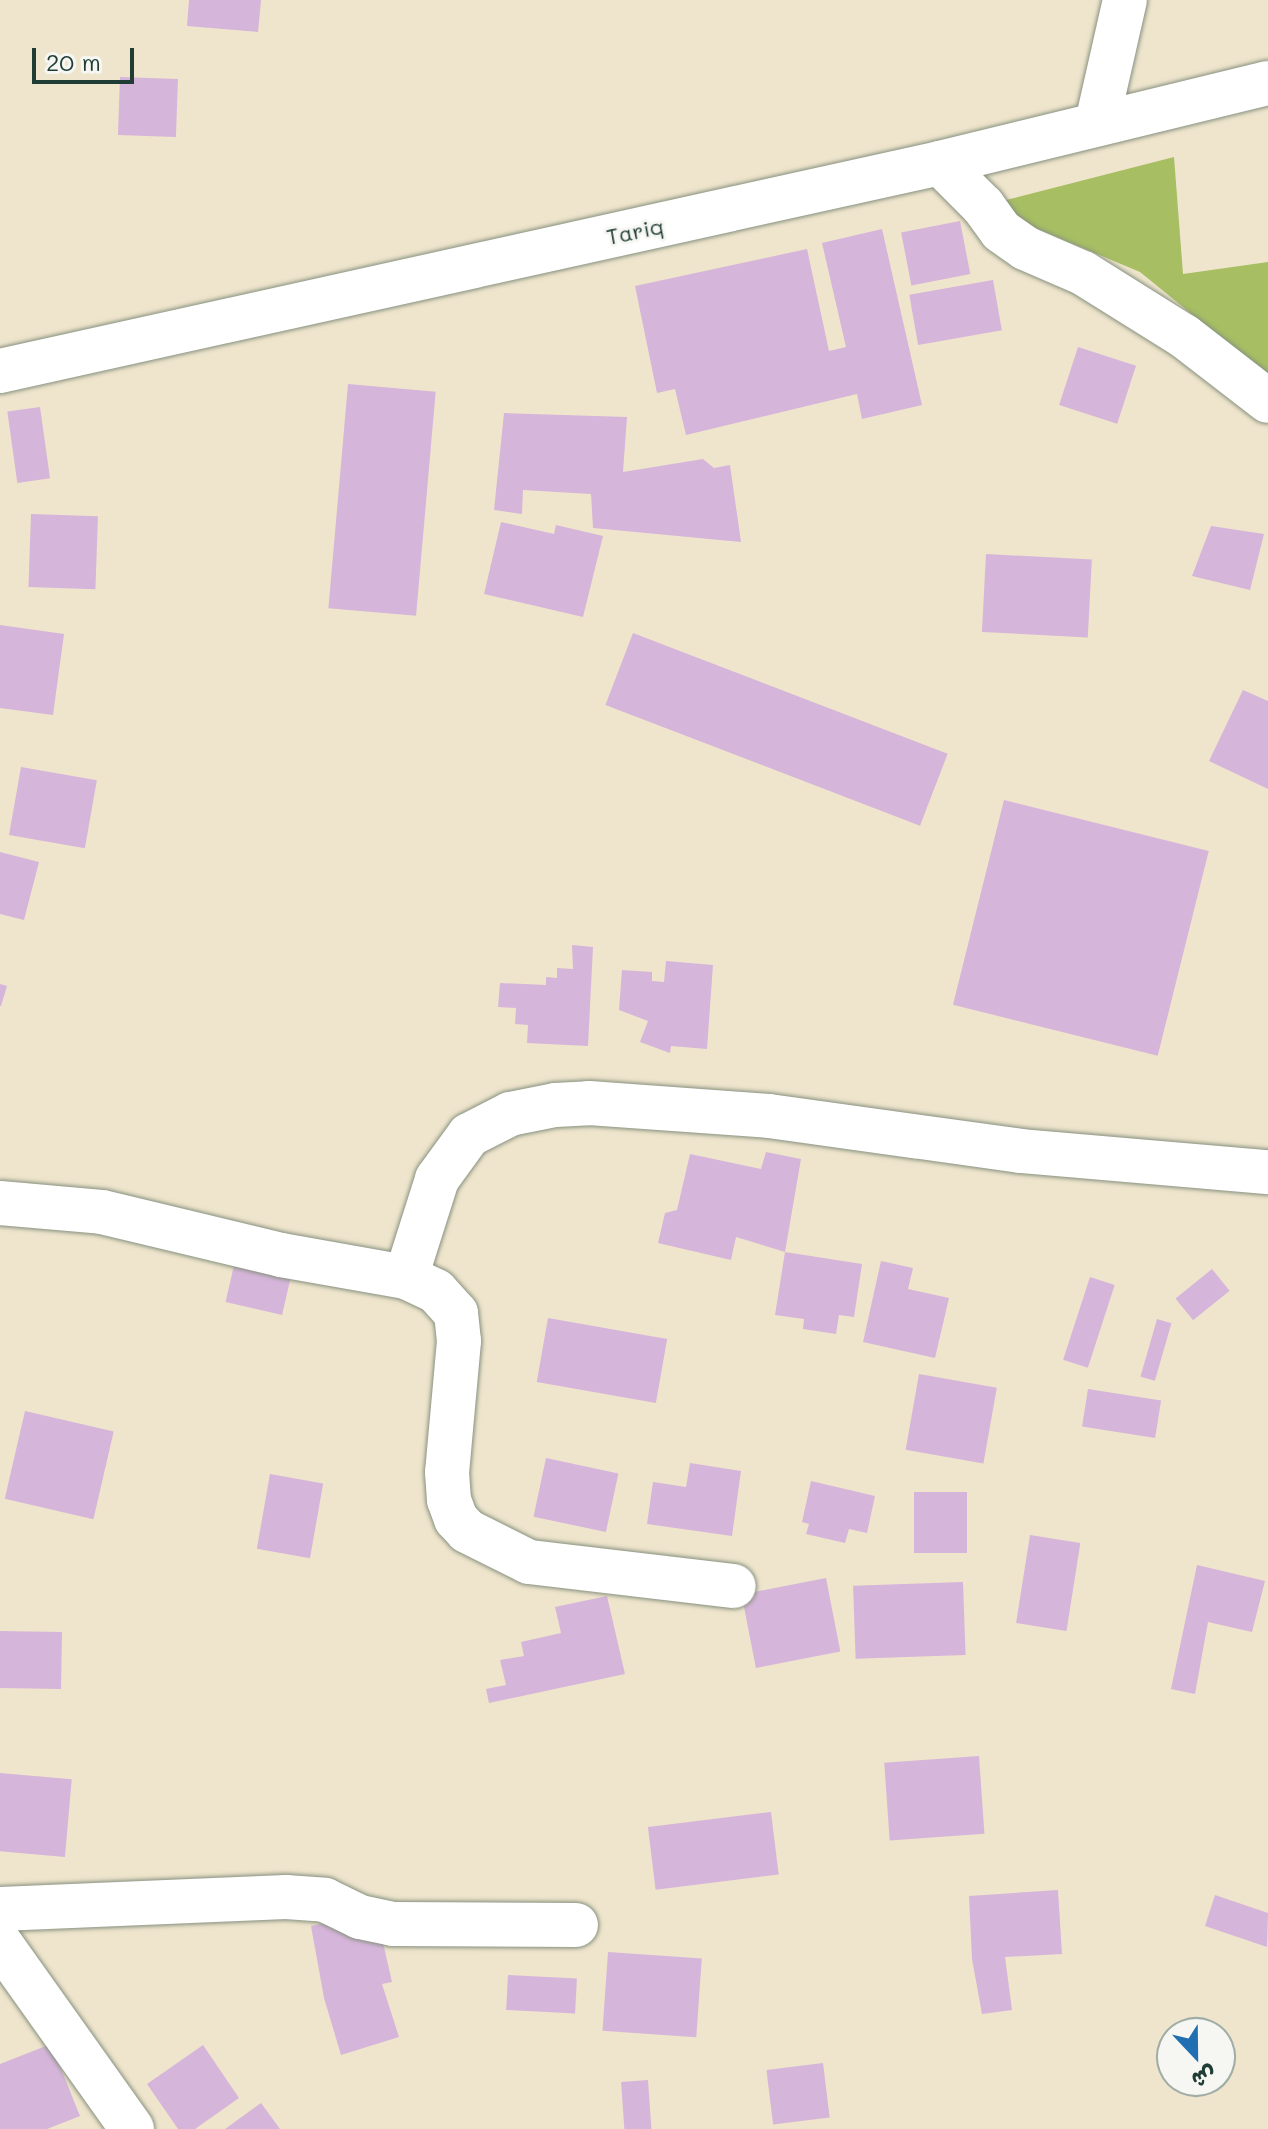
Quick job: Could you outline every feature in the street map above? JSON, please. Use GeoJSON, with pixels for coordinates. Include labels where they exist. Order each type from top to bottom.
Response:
{"type":"FeatureCollection","features":[{"type":"Feature","properties":{"kind":"street"},"geometry":{"type":"LineString","coordinates":[[1097,123],[1125,0]]}},
{"type":"Feature","properties":{"kind":"street","name":"Tariq"},"geometry":{"type":"LineString","coordinates":[[0,371],[940,163],[1268,83]]}},
{"type":"Feature","properties":{"kind":"street"},"geometry":{"type":"LineString","coordinates":[[940,163],[983,206],[1001,231],[1025,248],[1083,273],[1184,336],[1268,401]]}},
{"type":"Feature","properties":{"kind":"street"},"geometry":{"type":"LineString","coordinates":[[406,1277],[437,1179],[469,1135],[510,1114],[555,1105],[589,1103],[769,1116],[1021,1151],[1268,1172]]}},
{"type":"Feature","properties":{"kind":"street"},"geometry":{"type":"LineString","coordinates":[[0,1203],[102,1212],[281,1255],[406,1277],[436,1291],[456,1313],[459,1341],[447,1472],[449,1500],[456,1519],[467,1531],[529,1562],[734,1586]]}},
{"type":"Feature","properties":{"kind":"street"},"geometry":{"type":"LineString","coordinates":[[0,1909],[286,1897],[325,1900],[360,1917],[393,1924],[576,1925]]}},
{"type":"Feature","properties":{"kind":"street"},"geometry":{"type":"LineString","coordinates":[[0,1943],[132,2129]]}},
{"type":"Feature","properties":{"kind":"green space"},"geometry":{"type":"Polygon","coordinates":[[[1174,157],[1183,274],[1268,262],[1268,376],[1140,272],[983,206],[1174,157]]]}},
{"type":"Feature","properties":{"kind":"building"},"geometry":{"type":"Polygon","coordinates":[[[189,0],[261,0],[258,32],[187,26],[189,0]]]}},
{"type":"Feature","properties":{"kind":"building"},"geometry":{"type":"Polygon","coordinates":[[[120,77],[178,79],[176,137],[118,135],[120,77]]]}},
{"type":"Feature","properties":{"kind":"building"},"geometry":{"type":"Polygon","coordinates":[[[960,221],[970,274],[911,285],[901,232],[960,221]]]}},
{"type":"Feature","properties":{"kind":"building"},"geometry":{"type":"Polygon","coordinates":[[[882,229],[922,405],[862,419],[857,394],[686,435],[675,389],[657,393],[635,286],[807,249],[829,351],[846,347],[822,243],[882,229]]]}},
{"type":"Feature","properties":{"kind":"building"},"geometry":{"type":"Polygon","coordinates":[[[993,280],[1002,330],[918,345],[909,295],[993,280]]]}},
{"type":"Feature","properties":{"kind":"building"},"geometry":{"type":"Polygon","coordinates":[[[1078,347],[1136,366],[1117,424],[1059,405],[1078,347]]]}},
{"type":"Feature","properties":{"kind":"building"},"geometry":{"type":"Polygon","coordinates":[[[348,384],[436,392],[416,616],[328,608],[348,384]]]}},
{"type":"Feature","properties":{"kind":"building"},"geometry":{"type":"Polygon","coordinates":[[[40,407],[50,478],[17,483],[7,412],[40,407]]]}},
{"type":"Feature","properties":{"kind":"building"},"geometry":{"type":"Polygon","coordinates":[[[504,413],[627,417],[623,472],[703,459],[714,468],[730,465],[741,542],[593,528],[591,494],[523,490],[522,514],[494,510],[504,413]]]}},
{"type":"Feature","properties":{"kind":"building"},"geometry":{"type":"Polygon","coordinates":[[[31,514],[98,516],[95,589],[28,587],[31,514]]]}},
{"type":"Feature","properties":{"kind":"building"},"geometry":{"type":"Polygon","coordinates":[[[501,522],[554,534],[556,525],[603,536],[583,617],[484,594],[501,522]]]}},
{"type":"Feature","properties":{"kind":"building"},"geometry":{"type":"Polygon","coordinates":[[[1211,526],[1264,534],[1250,590],[1192,576],[1211,526]]]}},
{"type":"Feature","properties":{"kind":"building"},"geometry":{"type":"Polygon","coordinates":[[[986,554],[1092,560],[1088,637],[982,632],[986,554]]]}},
{"type":"Feature","properties":{"kind":"building"},"geometry":{"type":"Polygon","coordinates":[[[0,625],[64,634],[53,715],[0,708],[0,625]]]}},
{"type":"Feature","properties":{"kind":"building"},"geometry":{"type":"Polygon","coordinates":[[[633,633],[948,754],[920,826],[605,705],[633,633]]]}},
{"type":"Feature","properties":{"kind":"building"},"geometry":{"type":"Polygon","coordinates":[[[1243,690],[1268,701],[1268,789],[1209,761],[1243,690]]]}},
{"type":"Feature","properties":{"kind":"building"},"geometry":{"type":"Polygon","coordinates":[[[21,767],[97,780],[85,848],[9,835],[21,767]]]}},
{"type":"Feature","properties":{"kind":"building"},"geometry":{"type":"Polygon","coordinates":[[[1004,800],[1209,851],[1158,1056],[953,1005],[1004,800]]]}},
{"type":"Feature","properties":{"kind":"building"},"geometry":{"type":"Polygon","coordinates":[[[0,852],[39,862],[24,920],[0,914],[0,852]]]}},
{"type":"Feature","properties":{"kind":"building"},"geometry":{"type":"Polygon","coordinates":[[[572,945],[593,947],[588,1046],[527,1043],[528,1025],[515,1024],[516,1008],[498,1007],[500,983],[546,985],[546,977],[557,978],[557,968],[573,969],[572,945]]]}},
{"type":"Feature","properties":{"kind":"building"},"geometry":{"type":"Polygon","coordinates":[[[666,961],[713,965],[707,1049],[671,1046],[670,1053],[640,1042],[648,1021],[619,1010],[622,970],[652,972],[652,981],[664,982],[666,961]]]}},
{"type":"Feature","properties":{"kind":"building"},"geometry":{"type":"Polygon","coordinates":[[[0,984],[7,986],[1,1006],[0,1006],[0,984]]]}},
{"type":"Feature","properties":{"kind":"building"},"geometry":{"type":"Polygon","coordinates":[[[766,1152],[801,1159],[785,1252],[736,1237],[731,1260],[658,1243],[665,1213],[677,1210],[690,1154],[761,1169],[766,1152]]]}},
{"type":"Feature","properties":{"kind":"building"},"geometry":{"type":"Polygon","coordinates":[[[785,1252],[862,1264],[854,1317],[839,1315],[836,1334],[803,1329],[804,1319],[775,1315],[785,1252]]]}},
{"type":"Feature","properties":{"kind":"building"},"geometry":{"type":"Polygon","coordinates":[[[235,1261],[292,1274],[282,1315],[226,1302],[235,1261]]]}},
{"type":"Feature","properties":{"kind":"building"},"geometry":{"type":"Polygon","coordinates":[[[881,1261],[913,1268],[908,1289],[949,1298],[935,1358],[863,1342],[881,1261]]]}},
{"type":"Feature","properties":{"kind":"building"},"geometry":{"type":"Polygon","coordinates":[[[1212,1269],[1230,1291],[1193,1320],[1175,1299],[1212,1269]]]}},
{"type":"Feature","properties":{"kind":"building"},"geometry":{"type":"Polygon","coordinates":[[[1090,1277],[1115,1285],[1088,1368],[1063,1360],[1090,1277]]]}},
{"type":"Feature","properties":{"kind":"building"},"geometry":{"type":"Polygon","coordinates":[[[548,1318],[667,1339],[656,1403],[537,1382],[548,1318]]]}},
{"type":"Feature","properties":{"kind":"building"},"geometry":{"type":"Polygon","coordinates":[[[1157,1319],[1171,1323],[1155,1381],[1140,1377],[1157,1319]]]}},
{"type":"Feature","properties":{"kind":"building"},"geometry":{"type":"Polygon","coordinates":[[[919,1374],[997,1388],[983,1464],[906,1450],[919,1374]]]}},
{"type":"Feature","properties":{"kind":"building"},"geometry":{"type":"Polygon","coordinates":[[[1088,1389],[1161,1401],[1155,1438],[1082,1427],[1088,1389]]]}},
{"type":"Feature","properties":{"kind":"building"},"geometry":{"type":"Polygon","coordinates":[[[25,1411],[114,1431],[93,1519],[5,1499],[25,1411]]]}},
{"type":"Feature","properties":{"kind":"building"},"geometry":{"type":"Polygon","coordinates":[[[546,1458],[618,1473],[606,1532],[534,1517],[546,1458]]]}},
{"type":"Feature","properties":{"kind":"building"},"geometry":{"type":"Polygon","coordinates":[[[690,1463],[741,1471],[732,1536],[647,1524],[653,1482],[686,1487],[690,1463]]]}},
{"type":"Feature","properties":{"kind":"building"},"geometry":{"type":"Polygon","coordinates":[[[270,1474],[323,1483],[310,1558],[257,1549],[270,1474]]]}},
{"type":"Feature","properties":{"kind":"building"},"geometry":{"type":"Polygon","coordinates":[[[811,1481],[875,1496],[867,1533],[849,1529],[845,1543],[806,1534],[809,1524],[802,1522],[811,1481]]]}},
{"type":"Feature","properties":{"kind":"building"},"geometry":{"type":"Polygon","coordinates":[[[914,1492],[967,1492],[967,1553],[914,1553],[914,1492]]]}},
{"type":"Feature","properties":{"kind":"building"},"geometry":{"type":"Polygon","coordinates":[[[1030,1535],[1080,1543],[1066,1631],[1016,1623],[1030,1535]]]}},
{"type":"Feature","properties":{"kind":"building"},"geometry":{"type":"Polygon","coordinates":[[[1197,1565],[1265,1581],[1252,1632],[1208,1622],[1195,1694],[1171,1689],[1197,1565]]]}},
{"type":"Feature","properties":{"kind":"building"},"geometry":{"type":"Polygon","coordinates":[[[826,1578],[840,1652],[756,1668],[742,1594],[826,1578]]]}},
{"type":"Feature","properties":{"kind":"building"},"geometry":{"type":"Polygon","coordinates":[[[963,1582],[966,1655],[856,1659],[853,1586],[963,1582]]]}},
{"type":"Feature","properties":{"kind":"building"},"geometry":{"type":"Polygon","coordinates":[[[607,1596],[625,1674],[489,1703],[486,1689],[506,1685],[500,1660],[524,1656],[521,1642],[561,1633],[555,1607],[607,1596]]]}},
{"type":"Feature","properties":{"kind":"building"},"geometry":{"type":"Polygon","coordinates":[[[0,1631],[62,1632],[61,1689],[0,1688],[0,1631]]]}},
{"type":"Feature","properties":{"kind":"building"},"geometry":{"type":"Polygon","coordinates":[[[979,1756],[984,1834],[890,1840],[884,1763],[979,1756]]]}},
{"type":"Feature","properties":{"kind":"building"},"geometry":{"type":"Polygon","coordinates":[[[0,1773],[72,1779],[65,1857],[0,1851],[0,1773]]]}},
{"type":"Feature","properties":{"kind":"building"},"geometry":{"type":"Polygon","coordinates":[[[771,1812],[779,1875],[656,1890],[648,1827],[771,1812]]]}},
{"type":"Feature","properties":{"kind":"building"},"geometry":{"type":"Polygon","coordinates":[[[1058,1890],[1062,1954],[1005,1957],[1012,2010],[982,2014],[972,1959],[969,1896],[1058,1890]]]}},
{"type":"Feature","properties":{"kind":"building"},"geometry":{"type":"Polygon","coordinates":[[[1215,1895],[1268,1913],[1267,1947],[1205,1926],[1215,1895]]]}},
{"type":"Feature","properties":{"kind":"building"},"geometry":{"type":"Polygon","coordinates":[[[376,1912],[392,1982],[382,1984],[399,2037],[341,2055],[324,1998],[311,1926],[376,1912]]]}},
{"type":"Feature","properties":{"kind":"building"},"geometry":{"type":"Polygon","coordinates":[[[608,1952],[702,1959],[696,2037],[602,2031],[608,1952]]]}},
{"type":"Feature","properties":{"kind":"building"},"geometry":{"type":"Polygon","coordinates":[[[508,1975],[577,1979],[575,2014],[506,2010],[508,1975]]]}},
{"type":"Feature","properties":{"kind":"building"},"geometry":{"type":"Polygon","coordinates":[[[51,2044],[80,2116],[47,2129],[0,2129],[0,2064],[51,2044]]]}},
{"type":"Feature","properties":{"kind":"building"},"geometry":{"type":"Polygon","coordinates":[[[203,2045],[239,2098],[195,2129],[178,2129],[147,2084],[203,2045]]]}},
{"type":"Feature","properties":{"kind":"building"},"geometry":{"type":"Polygon","coordinates":[[[823,2063],[830,2118],[773,2125],[766,2070],[823,2063]]]}},
{"type":"Feature","properties":{"kind":"building"},"geometry":{"type":"Polygon","coordinates":[[[648,2080],[651,2129],[624,2129],[621,2082],[648,2080]]]}},
{"type":"Feature","properties":{"kind":"building"},"geometry":{"type":"Polygon","coordinates":[[[261,2103],[280,2129],[225,2129],[261,2103]]]}}]}
